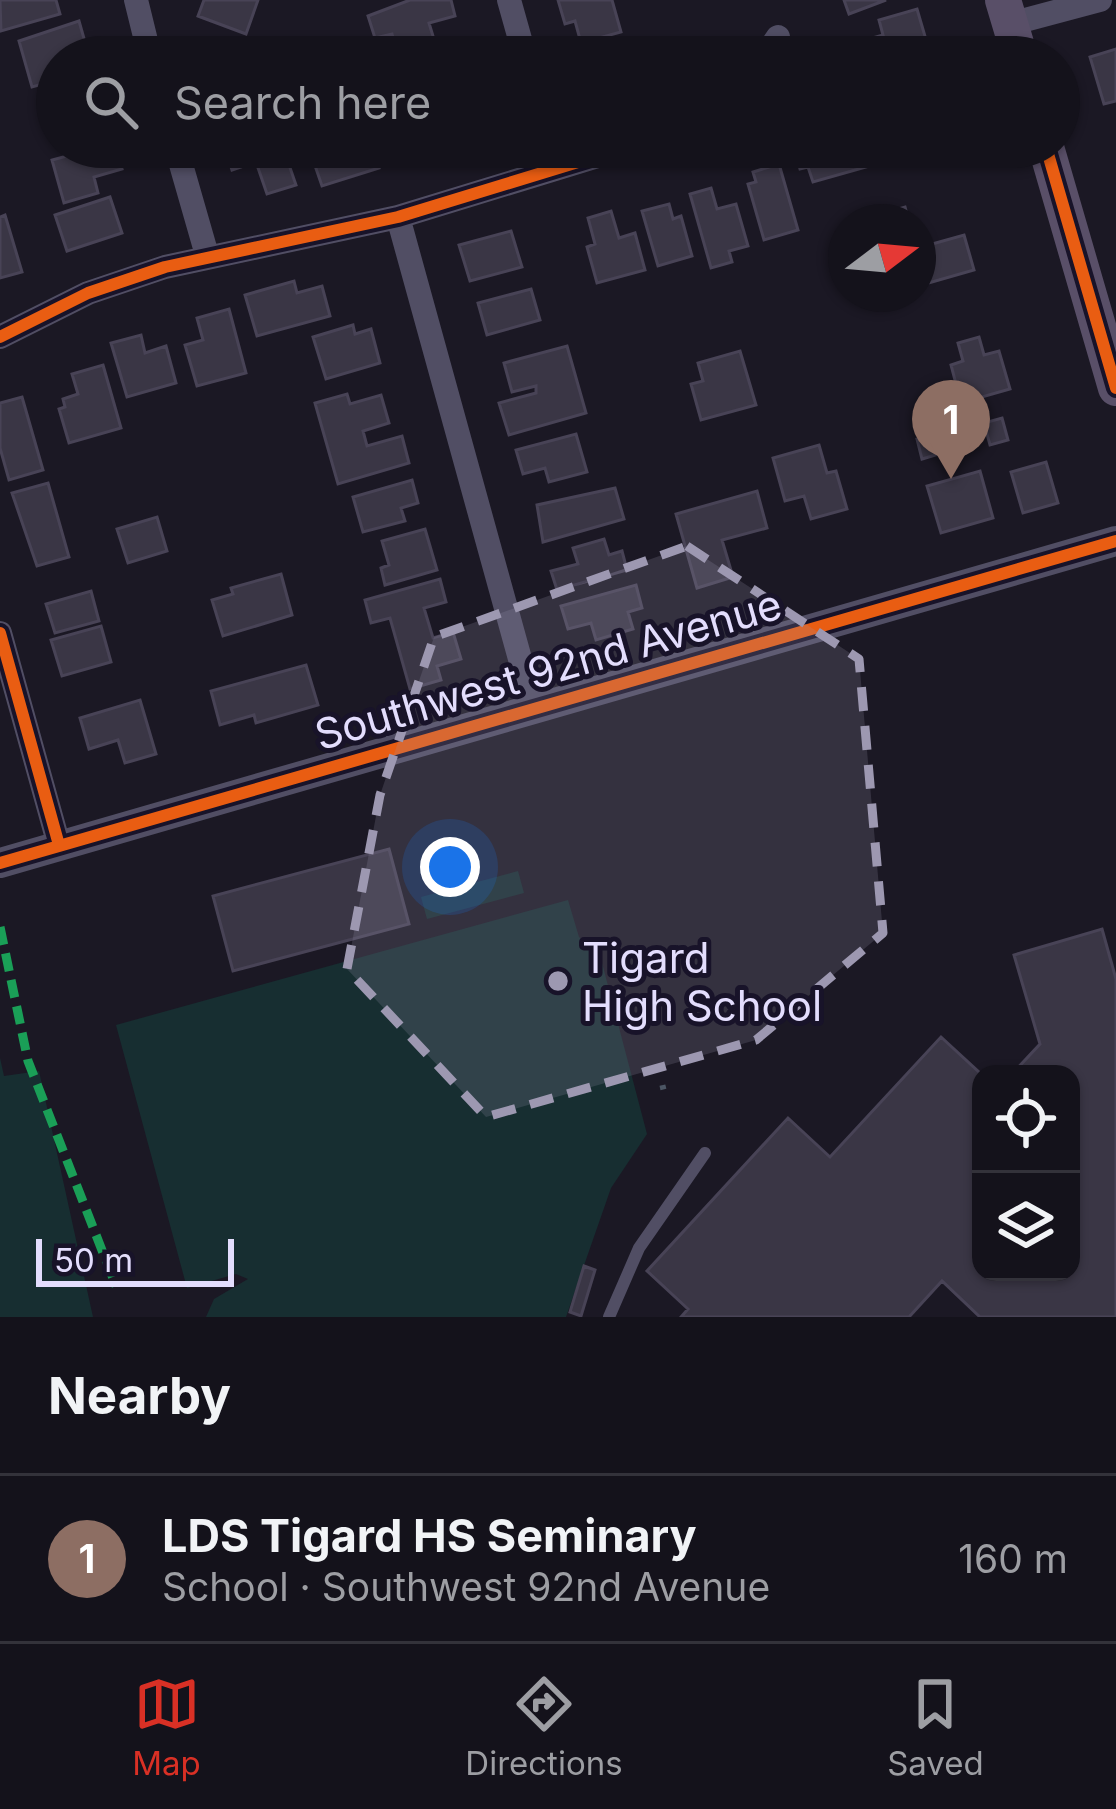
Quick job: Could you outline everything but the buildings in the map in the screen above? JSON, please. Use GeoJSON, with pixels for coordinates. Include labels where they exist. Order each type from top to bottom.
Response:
{"type":"FeatureCollection","features":[{"type":"Feature","properties":{"kind":"main road"},"geometry":{"type":"LineString","coordinates":[[1052,168],[1116,388]]}},
{"type":"Feature","properties":{"kind":"street"},"geometry":{"type":"LineString","coordinates":[[136,0],[145,36]]}},
{"type":"Feature","properties":{"kind":"street"},"geometry":{"type":"LineString","coordinates":[[509,0],[519,36]]}},
{"type":"Feature","properties":{"kind":"street"},"geometry":{"type":"LineString","coordinates":[[1011,27],[1100,0]]}},
{"type":"Feature","properties":{"kind":"street"},"geometry":{"type":"LineString","coordinates":[[182,168],[207,255]]}},
{"type":"Feature","properties":{"kind":"street"},"geometry":{"type":"LineString","coordinates":[[0,337],[88,293],[207,255],[398,217],[528,168]]}},
{"type":"Feature","properties":{"kind":"street"},"geometry":{"type":"LineString","coordinates":[[398,217],[533,706]]}},
{"type":"Feature","properties":{"kind":"street","name":"Southwest 92nd Avenue"},"geometry":{"type":"LineString","coordinates":[[0,863],[1116,541]]}},
{"type":"Feature","properties":{"kind":"street"},"geometry":{"type":"LineString","coordinates":[[0,633],[59,845]]}},
{"type":"Feature","properties":{"kind":"lane"},"geometry":{"type":"LineString","coordinates":[[609,1317],[639,1248],[706,1153]]}},
{"type":"Feature","properties":{"kind":"path"},"geometry":{"type":"LineString","coordinates":[[660,1088],[673,1085]]}},
{"type":"Feature","properties":{"kind":"highlighted area"},"geometry":{"type":"Polygon","coordinates":[[[687,546],[859,659],[883,933],[756,1040],[486,1117],[347,969],[380,795],[434,637],[687,546]]]}},
{"type":"Feature","properties":{"kind":"green space"},"geometry":{"type":"Polygon","coordinates":[[[518,871],[524,893],[427,919],[421,897],[518,871]]]}},
{"type":"Feature","properties":{"kind":"green space"},"geometry":{"type":"Polygon","coordinates":[[[568,900],[579,937],[601,959],[647,1134],[611,1188],[566,1317],[206,1317],[214,1299],[248,1279],[236,1274],[187,1288],[116,1025],[568,900]]]}},
{"type":"Feature","properties":{"kind":"green space"},"geometry":{"type":"Polygon","coordinates":[[[0,1058],[4,1076],[39,1071],[93,1317],[0,1317],[0,1058]]]}},
{"type":"Feature","properties":{"kind":"marked path"},"geometry":{"type":"LineString","coordinates":[[0,927],[28,1061],[116,1286]]}},
{"type":"Feature","properties":{"kind":"cycle path"},"geometry":{"type":"LineString","coordinates":[[0,337],[88,293],[165,267],[398,217],[558,168]]}},
{"type":"Feature","properties":{"kind":"cycle path"},"geometry":{"type":"LineString","coordinates":[[1052,168],[1116,388]]}},
{"type":"Feature","properties":{"kind":"cycle path"},"geometry":{"type":"LineString","coordinates":[[0,863],[1116,541]]}},
{"type":"Feature","properties":{"kind":"cycle path"},"geometry":{"type":"LineString","coordinates":[[0,633],[59,845]]}},
{"type":"Feature","properties":{"kind":"place","name":"LDS Tigard HS Seminary"},"geometry":{"type":"Point","coordinates":[951,479]}},
{"type":"Feature","properties":{"kind":"place","name":"Tigard High School"},"geometry":{"type":"Point","coordinates":[558,981]}}]}
